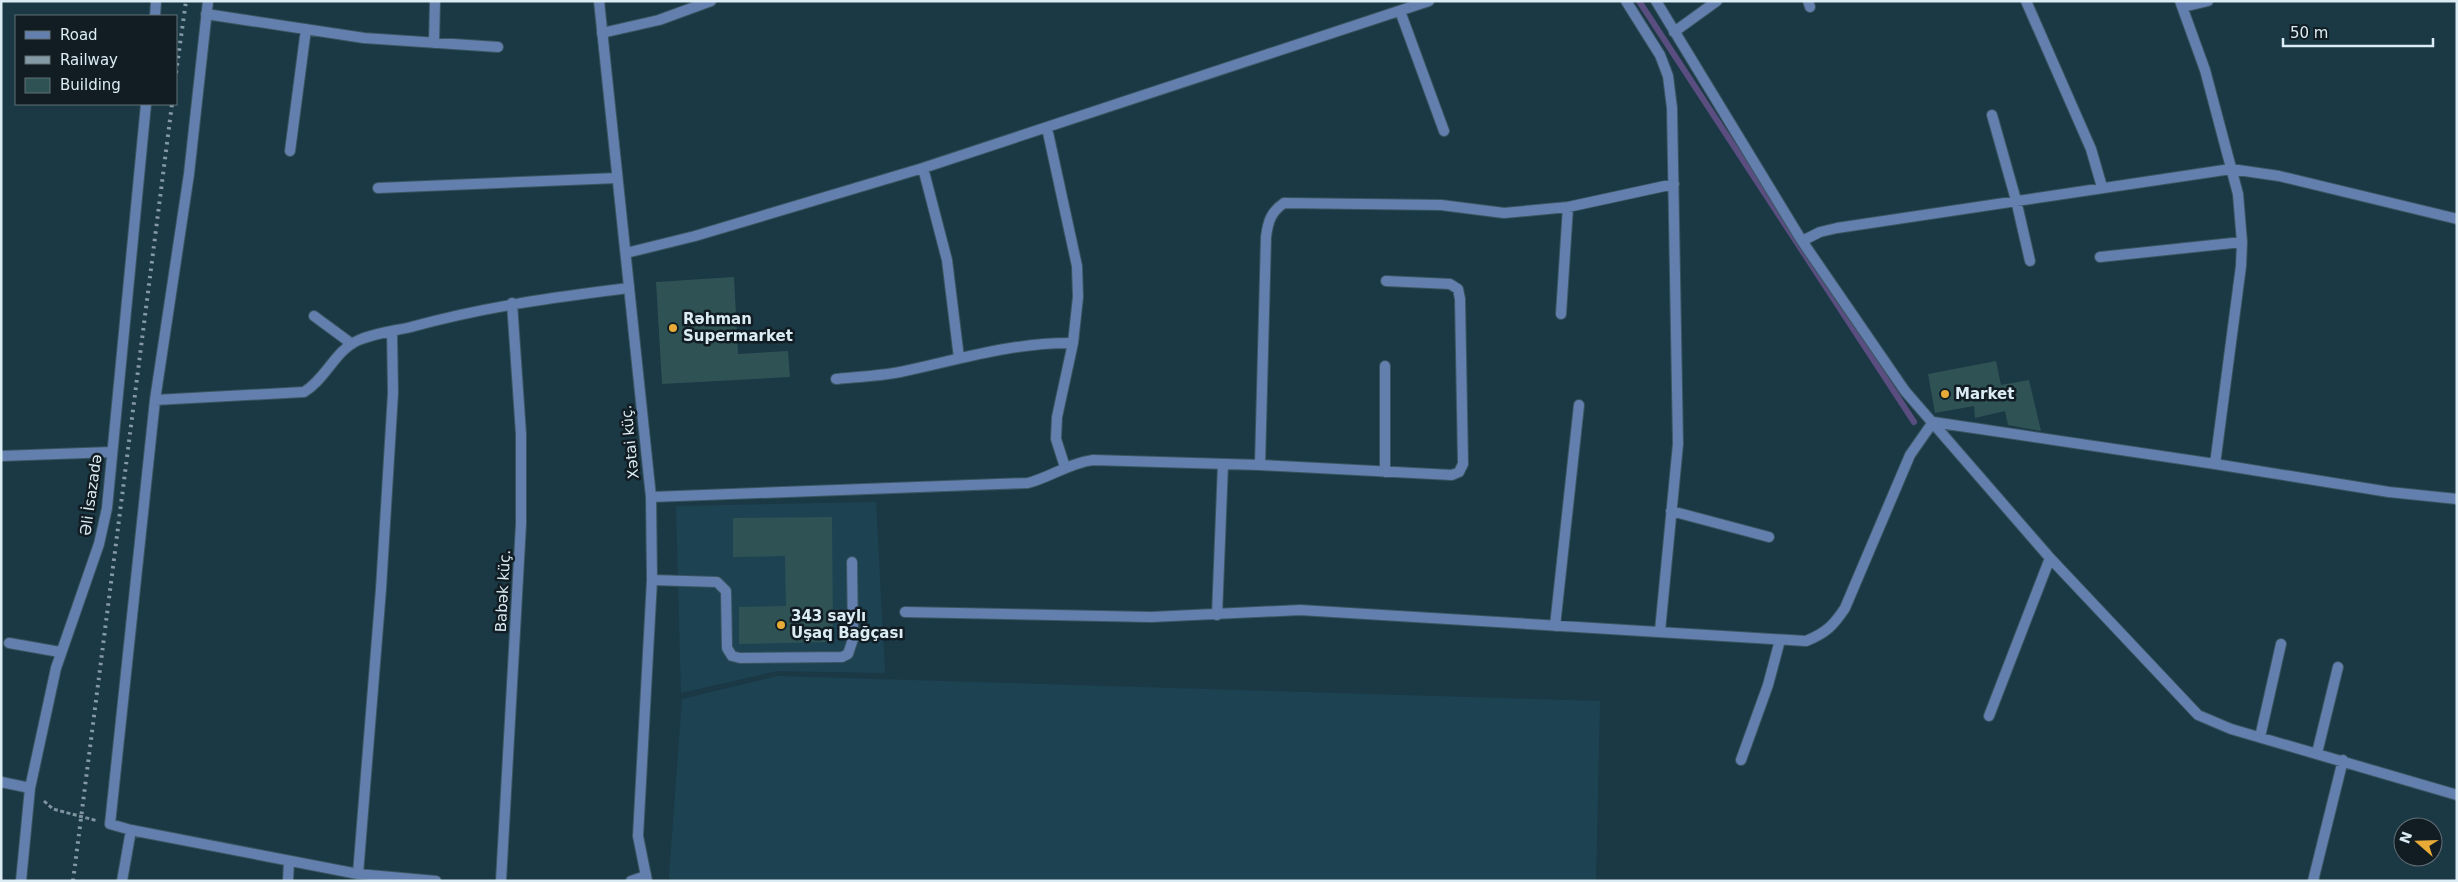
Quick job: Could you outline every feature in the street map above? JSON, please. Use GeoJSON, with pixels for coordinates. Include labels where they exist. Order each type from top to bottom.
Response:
{"type":"FeatureCollection","features":[{"type":"Feature","properties":{"kind":"street"},"geometry":{"type":"LineString","coordinates":[[155,15],[156,1]]}},
{"type":"Feature","properties":{"kind":"street"},"geometry":{"type":"LineString","coordinates":[[208,1],[189,174],[155,400],[110,824],[131,830],[358,874],[436,881]]}},
{"type":"Feature","properties":{"kind":"street"},"geometry":{"type":"LineString","coordinates":[[434,43],[435,1]]}},
{"type":"Feature","properties":{"kind":"street","name":"Xətai küç."},"geometry":{"type":"LineString","coordinates":[[599,1],[651,497],[652,580],[638,818],[638,836],[646,879]]}},
{"type":"Feature","properties":{"kind":"street"},"geometry":{"type":"LineString","coordinates":[[602,34],[641,26],[711,1]]}},
{"type":"Feature","properties":{"kind":"street"},"geometry":{"type":"LineString","coordinates":[[626,252],[695,236],[923,168],[1400,11],[1410,4],[1429,1]]}},
{"type":"Feature","properties":{"kind":"street"},"geometry":{"type":"LineString","coordinates":[[1626,1],[1660,56],[1668,76],[1672,108],[1678,444],[1660,631]]}},
{"type":"Feature","properties":{"kind":"street"},"geometry":{"type":"LineString","coordinates":[[1656,1],[1802,241],[1905,391],[2050,558],[2198,715],[2231,729],[2343,760],[2457,795]]}},
{"type":"Feature","properties":{"kind":"street"},"geometry":{"type":"LineString","coordinates":[[1674,32],[1717,1]]}},
{"type":"Feature","properties":{"kind":"street"},"geometry":{"type":"LineString","coordinates":[[2026,1],[2091,149],[2102,186]]}},
{"type":"Feature","properties":{"kind":"street"},"geometry":{"type":"LineString","coordinates":[[2208,1],[2182,4],[2205,70],[2238,194],[2242,242],[2241,266],[2215,464]]}},
{"type":"Feature","properties":{"kind":"street"},"geometry":{"type":"LineString","coordinates":[[1400,11],[1444,131]]}},
{"type":"Feature","properties":{"kind":"street"},"geometry":{"type":"LineString","coordinates":[[206,14],[364,38],[498,47]]}},
{"type":"Feature","properties":{"kind":"street"},"geometry":{"type":"LineString","coordinates":[[290,150],[306,29]]}},
{"type":"Feature","properties":{"kind":"street","name":"Əli İsazadə"},"geometry":{"type":"LineString","coordinates":[[21,881],[30,788],[60,652],[99,544],[108,508],[146,105]]}},
{"type":"Feature","properties":{"kind":"street"},"geometry":{"type":"LineString","coordinates":[[1992,115],[2016,200],[2030,261]]}},
{"type":"Feature","properties":{"kind":"street"},"geometry":{"type":"LineString","coordinates":[[1047,128],[1077,266],[1078,297],[1073,343],[1057,417],[1056,439],[1065,467]]}},
{"type":"Feature","properties":{"kind":"street"},"geometry":{"type":"LineString","coordinates":[[923,168],[947,260],[958,358]]}},
{"type":"Feature","properties":{"kind":"street"},"geometry":{"type":"LineString","coordinates":[[1802,241],[1820,232],[1837,228],[2102,186],[2231,169],[2279,176],[2457,219]]}},
{"type":"Feature","properties":{"kind":"street"},"geometry":{"type":"LineString","coordinates":[[378,188],[617,178]]}},
{"type":"Feature","properties":{"kind":"street"},"geometry":{"type":"LineString","coordinates":[[1260,465],[1266,237],[1268,220],[1276,209],[1284,203],[1297,201],[1441,205],[1491,213],[1568,208],[1674,184]]}},
{"type":"Feature","properties":{"kind":"street"},"geometry":{"type":"LineString","coordinates":[[1561,314],[1568,208]]}},
{"type":"Feature","properties":{"kind":"street"},"geometry":{"type":"LineString","coordinates":[[2100,257],[2242,242]]}},
{"type":"Feature","properties":{"kind":"street"},"geometry":{"type":"LineString","coordinates":[[651,497],[1028,483],[1047,478],[1065,467],[1093,460],[1260,465],[1452,475],[1459,472],[1463,464],[1460,299],[1458,289],[1450,284],[1386,281]]}},
{"type":"Feature","properties":{"kind":"street"},"geometry":{"type":"LineString","coordinates":[[155,400],[304,392],[315,385],[352,344],[360,340],[452,315],[512,303],[629,288]]}},
{"type":"Feature","properties":{"kind":"street","name":"Babək küç."},"geometry":{"type":"LineString","coordinates":[[501,881],[521,524],[521,434],[512,303]]}},
{"type":"Feature","properties":{"kind":"street"},"geometry":{"type":"LineString","coordinates":[[314,316],[352,344]]}},
{"type":"Feature","properties":{"kind":"street"},"geometry":{"type":"LineString","coordinates":[[358,874],[382,569],[393,393],[392,332]]}},
{"type":"Feature","properties":{"kind":"street"},"geometry":{"type":"LineString","coordinates":[[836,379],[898,372],[958,358],[1043,344],[1073,343]]}},
{"type":"Feature","properties":{"kind":"street"},"geometry":{"type":"LineString","coordinates":[[1385,366],[1385,472]]}},
{"type":"Feature","properties":{"kind":"street"},"geometry":{"type":"LineString","coordinates":[[1555,626],[1579,405]]}},
{"type":"Feature","properties":{"kind":"street"},"geometry":{"type":"LineString","coordinates":[[1933,422],[2389,492],[2457,499]]}},
{"type":"Feature","properties":{"kind":"street"},"geometry":{"type":"LineString","coordinates":[[906,612],[1151,618],[1300,610],[1780,640],[1806,640],[1822,635],[1834,626],[1845,608],[1910,455],[1933,422]]}},
{"type":"Feature","properties":{"kind":"street"},"geometry":{"type":"LineString","coordinates":[[1,456],[112,452]]}},
{"type":"Feature","properties":{"kind":"street"},"geometry":{"type":"LineString","coordinates":[[1217,615],[1223,464]]}},
{"type":"Feature","properties":{"kind":"street"},"geometry":{"type":"LineString","coordinates":[[1671,511],[1769,537]]}},
{"type":"Feature","properties":{"kind":"street"},"geometry":{"type":"LineString","coordinates":[[1989,716],[2050,558]]}},
{"type":"Feature","properties":{"kind":"street"},"geometry":{"type":"LineString","coordinates":[[652,580],[716,582],[723,586],[726,591],[727,648],[732,656],[740,658],[842,657],[848,654],[853,639],[852,562]]}},
{"type":"Feature","properties":{"kind":"street"},"geometry":{"type":"LineString","coordinates":[[1741,760],[1768,685],[1780,640]]}},
{"type":"Feature","properties":{"kind":"street"},"geometry":{"type":"LineString","coordinates":[[9,643],[60,652]]}},
{"type":"Feature","properties":{"kind":"street"},"geometry":{"type":"LineString","coordinates":[[2260,737],[2281,644]]}},
{"type":"Feature","properties":{"kind":"street"},"geometry":{"type":"LineString","coordinates":[[2317,753],[2338,667]]}},
{"type":"Feature","properties":{"kind":"street"},"geometry":{"type":"LineString","coordinates":[[2313,881],[2343,760]]}},
{"type":"Feature","properties":{"kind":"street"},"geometry":{"type":"LineString","coordinates":[[1,782],[30,788]]}},
{"type":"Feature","properties":{"kind":"street"},"geometry":{"type":"LineString","coordinates":[[122,881],[131,830]]}},
{"type":"Feature","properties":{"kind":"street"},"geometry":{"type":"LineString","coordinates":[[288,881],[289,861]]}},
{"type":"Feature","properties":{"kind":"street"},"geometry":{"type":"LineString","coordinates":[[631,881],[646,879]]}},
{"type":"Feature","properties":{"kind":"path"},"geometry":{"type":"LineString","coordinates":[[30,788],[53,809],[110,824]]}},
{"type":"Feature","properties":{"kind":"shaded area","name":"343 saylı Uşaq Bağçası"},"geometry":{"type":"Polygon","coordinates":[[[876,502],[885,673],[777,671],[681,693],[676,506],[876,502]]]}},
{"type":"Feature","properties":{"kind":"shaded area"},"geometry":{"type":"Polygon","coordinates":[[[777,676],[1600,701],[1596,881],[670,881],[682,699],[777,676]]]}},
{"type":"Feature","properties":{"kind":"building"},"geometry":{"type":"Polygon","coordinates":[[[734,277],[738,354],[788,351],[790,377],[662,384],[656,282],[734,277]]]}},
{"type":"Feature","properties":{"kind":"building"},"geometry":{"type":"Polygon","coordinates":[[[1996,361],[2001,385],[2029,380],[2041,431],[2008,425],[2005,411],[1975,418],[1974,406],[1935,413],[1928,374],[1996,361]]]}},
{"type":"Feature","properties":{"kind":"building"},"geometry":{"type":"Polygon","coordinates":[[[832,517],[833,642],[739,644],[739,607],[786,606],[785,556],[733,557],[733,518],[832,517]]]}},
{"type":"Feature","properties":{"kind":"waterway"},"geometry":{"type":"LineString","coordinates":[[1639,1],[1914,422]]}},
{"type":"Feature","properties":{"kind":"railway"},"geometry":{"type":"LineString","coordinates":[[178,59],[186,1]]}},
{"type":"Feature","properties":{"kind":"railway"},"geometry":{"type":"LineString","coordinates":[[73,881],[172,105]]}},
{"type":"Feature","properties":{"kind":"place","name":"Rəhman Supermarket"},"geometry":{"type":"Point","coordinates":[673,328]}},
{"type":"Feature","properties":{"kind":"place","name":"Market"},"geometry":{"type":"Point","coordinates":[1945,394]}},
{"type":"Feature","properties":{"kind":"place","name":"343 saylı Uşaq Bağçası"},"geometry":{"type":"Point","coordinates":[781,625]}}]}
